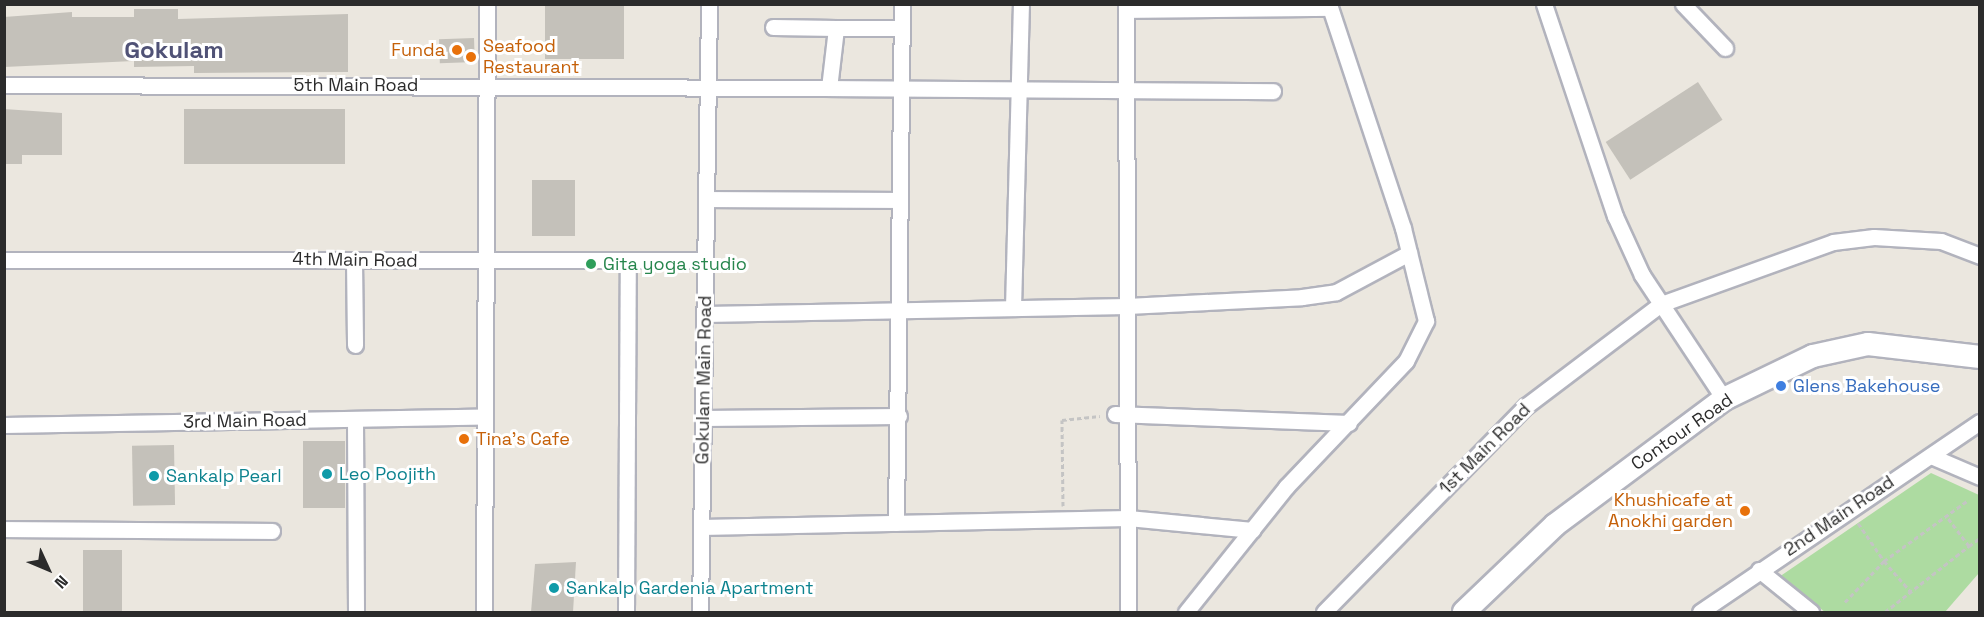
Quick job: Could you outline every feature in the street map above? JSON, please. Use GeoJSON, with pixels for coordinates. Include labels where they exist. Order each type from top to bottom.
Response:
{"type":"FeatureCollection","features":[{"type":"Feature","properties":{"kind":"main road","name":"Contour Road"},"geometry":{"type":"LineString","coordinates":[[1464,612],[1555,525],[1724,399],[1813,356],[1868,344],[1980,357]]}},
{"type":"Feature","properties":{"kind":"street"},"geometry":{"type":"LineString","coordinates":[[484,612],[487,4]]}},
{"type":"Feature","properties":{"kind":"street","name":"Gokulam Main Road"},"geometry":{"type":"LineString","coordinates":[[700,612],[709,4]]}},
{"type":"Feature","properties":{"kind":"street"},"geometry":{"type":"LineString","coordinates":[[896,523],[902,4]]}},
{"type":"Feature","properties":{"kind":"street"},"geometry":{"type":"LineString","coordinates":[[1013,308],[1021,4]]}},
{"type":"Feature","properties":{"kind":"street"},"geometry":{"type":"LineString","coordinates":[[1544,4],[1616,216],[1661,304],[1724,399]]}},
{"type":"Feature","properties":{"kind":"street"},"geometry":{"type":"LineString","coordinates":[[1683,4],[1725,48]]}},
{"type":"Feature","properties":{"kind":"street"},"geometry":{"type":"LineString","coordinates":[[1128,612],[1128,518],[1121,414],[1127,306],[1126,7],[1330,6],[1409,253],[1426,321],[1406,361],[1252,530],[1186,612]]}},
{"type":"Feature","properties":{"kind":"street"},"geometry":{"type":"LineString","coordinates":[[773,27],[902,28]]}},
{"type":"Feature","properties":{"kind":"street"},"geometry":{"type":"LineString","coordinates":[[829,88],[836,28]]}},
{"type":"Feature","properties":{"kind":"street","name":"5th Main Road"},"geometry":{"type":"LineString","coordinates":[[4,85],[487,86],[708,90],[901,87],[1126,88],[1274,91]]}},
{"type":"Feature","properties":{"kind":"street"},"geometry":{"type":"LineString","coordinates":[[706,199],[900,200]]}},
{"type":"Feature","properties":{"kind":"street","name":"1st Main Road"},"geometry":{"type":"LineString","coordinates":[[1324,612],[1526,406],[1661,304],[1833,242],[1874,237],[1941,241],[1980,256]]}},
{"type":"Feature","properties":{"kind":"street"},"geometry":{"type":"LineString","coordinates":[[705,314],[1127,306],[1336,292],[1409,253]]}},
{"type":"Feature","properties":{"kind":"street","name":"4th Main Road"},"geometry":{"type":"LineString","coordinates":[[4,260],[486,262],[705,260]]}},
{"type":"Feature","properties":{"kind":"street"},"geometry":{"type":"LineString","coordinates":[[354,260],[355,345]]}},
{"type":"Feature","properties":{"kind":"street"},"geometry":{"type":"LineString","coordinates":[[626,612],[628,261]]}},
{"type":"Feature","properties":{"kind":"street"},"geometry":{"type":"LineString","coordinates":[[1121,414],[1349,423]]}},
{"type":"Feature","properties":{"kind":"street"},"geometry":{"type":"LineString","coordinates":[[703,418],[899,416]]}},
{"type":"Feature","properties":{"kind":"street","name":"3rd Main Road"},"geometry":{"type":"LineString","coordinates":[[4,425],[485,417]]}},
{"type":"Feature","properties":{"kind":"street"},"geometry":{"type":"LineString","coordinates":[[355,420],[356,612]]}},
{"type":"Feature","properties":{"kind":"street","name":"2nd Main Road"},"geometry":{"type":"LineString","coordinates":[[1700,612],[1980,422]]}},
{"type":"Feature","properties":{"kind":"street"},"geometry":{"type":"LineString","coordinates":[[1931,456],[1980,477]]}},
{"type":"Feature","properties":{"kind":"street"},"geometry":{"type":"LineString","coordinates":[[701,527],[896,523],[1063,515],[1128,518],[1252,530]]}},
{"type":"Feature","properties":{"kind":"street"},"geometry":{"type":"LineString","coordinates":[[4,529],[272,531]]}},
{"type":"Feature","properties":{"kind":"street"},"geometry":{"type":"LineString","coordinates":[[1759,570],[1811,612]]}},
{"type":"Feature","properties":{"kind":"path"},"geometry":{"type":"LineString","coordinates":[[1063,515],[1062,420],[1121,414]]}},
{"type":"Feature","properties":{"kind":"path"},"geometry":{"type":"LineString","coordinates":[[1845,602],[1884,561],[1967,501]]}},
{"type":"Feature","properties":{"kind":"path"},"geometry":{"type":"LineString","coordinates":[[1946,516],[1969,546]]}},
{"type":"Feature","properties":{"kind":"path"},"geometry":{"type":"LineString","coordinates":[[1858,523],[1884,561],[1911,592]]}},
{"type":"Feature","properties":{"kind":"path"},"geometry":{"type":"LineString","coordinates":[[1885,612],[1980,538]]}},
{"type":"Feature","properties":{"kind":"green space"},"geometry":{"type":"Polygon","coordinates":[[[1931,473],[1979,495],[1979,573],[1945,612],[1825,612],[1779,577],[1931,473]]]}},
{"type":"Feature","properties":{"kind":"building"},"geometry":{"type":"Polygon","coordinates":[[[545,4],[624,4],[624,59],[545,59],[545,4]]]}},
{"type":"Feature","properties":{"kind":"building"},"geometry":{"type":"Polygon","coordinates":[[[134,9],[178,9],[178,19],[348,14],[348,72],[194,73],[194,66],[134,67],[134,61],[4,67],[4,17],[72,12],[72,17],[134,17],[134,9]]]}},
{"type":"Feature","properties":{"kind":"building","name":"Funda"},"geometry":{"type":"Polygon","coordinates":[[[474,38],[475,62],[440,63],[439,39],[474,38]]]}},
{"type":"Feature","properties":{"kind":"building"},"geometry":{"type":"Polygon","coordinates":[[[1698,82],[1723,120],[1630,180],[1606,142],[1698,82]]]}},
{"type":"Feature","properties":{"kind":"building"},"geometry":{"type":"Polygon","coordinates":[[[4,109],[62,113],[62,155],[22,155],[22,164],[4,164],[4,109]]]}},
{"type":"Feature","properties":{"kind":"building"},"geometry":{"type":"Polygon","coordinates":[[[184,109],[345,109],[345,164],[184,164],[184,109]]]}},
{"type":"Feature","properties":{"kind":"building"},"geometry":{"type":"Polygon","coordinates":[[[532,180],[575,180],[575,236],[532,236],[532,180]]]}},
{"type":"Feature","properties":{"kind":"building","name":"Leo Poojith"},"geometry":{"type":"Polygon","coordinates":[[[303,441],[345,441],[345,508],[303,508],[303,441]]]}},
{"type":"Feature","properties":{"kind":"building","name":"Sankalp Pearl"},"geometry":{"type":"Polygon","coordinates":[[[174,445],[175,505],[133,506],[132,446],[174,445]]]}},
{"type":"Feature","properties":{"kind":"building"},"geometry":{"type":"Polygon","coordinates":[[[83,550],[122,550],[122,612],[83,612],[83,550]]]}},
{"type":"Feature","properties":{"kind":"building","name":"Sankalp Gardenia Apartment"},"geometry":{"type":"Polygon","coordinates":[[[576,562],[573,612],[531,612],[535,564],[576,562]]]}},
{"type":"Feature","properties":{"kind":"place","name":"Funda"},"geometry":{"type":"Point","coordinates":[457,50]}},
{"type":"Feature","properties":{"kind":"place","name":"Seafood Restaurant"},"geometry":{"type":"Point","coordinates":[471,57]}},
{"type":"Feature","properties":{"kind":"place","name":"Gita yoga studio"},"geometry":{"type":"Point","coordinates":[591,264]}},
{"type":"Feature","properties":{"kind":"place","name":"Glens Bakehouse"},"geometry":{"type":"Point","coordinates":[1781,386]}},
{"type":"Feature","properties":{"kind":"place","name":"Tina's Cafe"},"geometry":{"type":"Point","coordinates":[464,439]}},
{"type":"Feature","properties":{"kind":"place","name":"Leo Poojith"},"geometry":{"type":"Point","coordinates":[327,474]}},
{"type":"Feature","properties":{"kind":"place","name":"Sankalp Pearl"},"geometry":{"type":"Point","coordinates":[154,476]}},
{"type":"Feature","properties":{"kind":"place","name":"Khushicafe at Anokhi garden"},"geometry":{"type":"Point","coordinates":[1745,511]}},
{"type":"Feature","properties":{"kind":"place","name":"Sankalp Gardenia Apartment"},"geometry":{"type":"Point","coordinates":[554,588]}},
{"type":"Feature","properties":{"kind":"district","name":"Gokulam"},"geometry":{"type":"Point","coordinates":[174,50]}}]}
